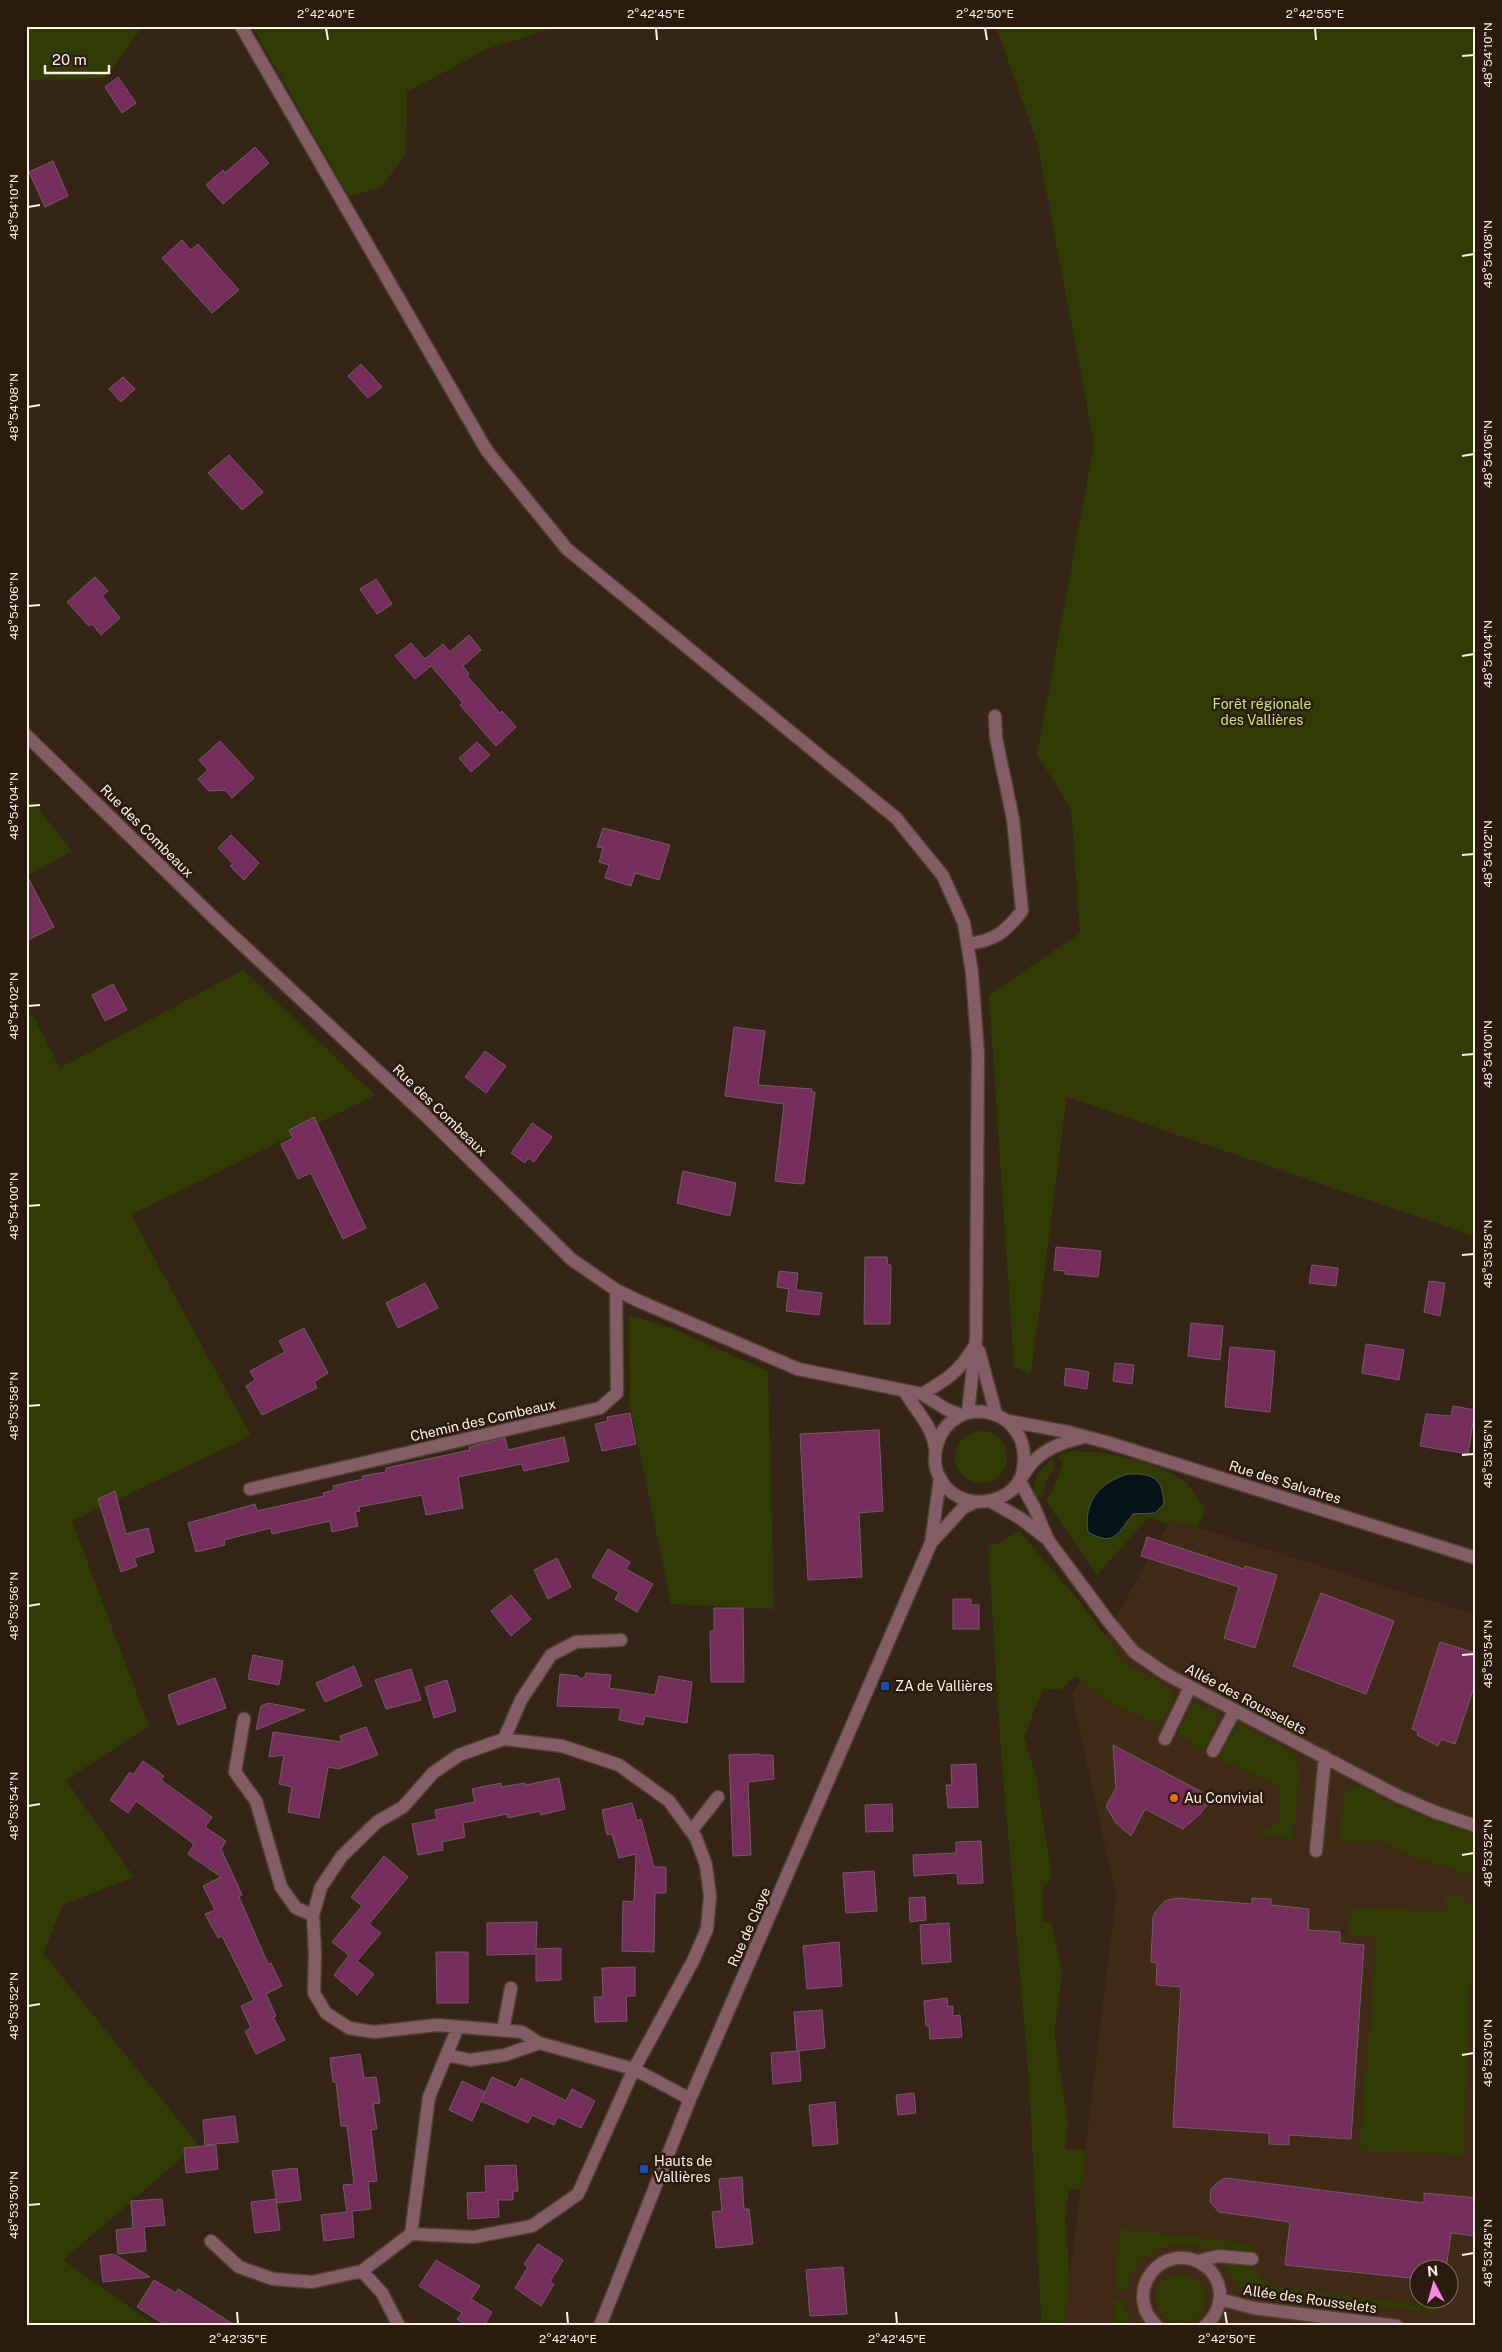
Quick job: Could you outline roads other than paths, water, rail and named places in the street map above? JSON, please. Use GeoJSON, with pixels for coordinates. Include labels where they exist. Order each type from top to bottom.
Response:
{"type":"FeatureCollection","features":[{"type":"Feature","properties":{"kind":"street"},"geometry":{"type":"LineString","coordinates":[[241,26],[487,452],[567,548],[896,818],[943,876],[964,923],[978,1053],[976,1342],[965,1414]]}},
{"type":"Feature","properties":{"kind":"street"},"geometry":{"type":"LineString","coordinates":[[967,944],[978,943],[1005,932],[1022,911],[1013,819],[996,738],[995,716]]}},
{"type":"Feature","properties":{"kind":"street","name":"Rue des Combeaux"},"geometry":{"type":"LineString","coordinates":[[26,735],[215,919],[423,1113],[571,1259],[616,1290],[798,1369],[922,1394],[946,1409],[965,1414]]}},
{"type":"Feature","properties":{"kind":"street","name":"Chemin des Combeaux"},"geometry":{"type":"LineString","coordinates":[[250,1489],[600,1408],[616,1393],[616,1290]]}},
{"type":"Feature","properties":{"kind":"street"},"geometry":{"type":"LineString","coordinates":[[922,1394],[953,1375],[964,1363],[976,1342]]}},
{"type":"Feature","properties":{"kind":"street"},"geometry":{"type":"LineString","coordinates":[[976,1342],[996,1414]]}},
{"type":"Feature","properties":{"kind":"street"},"geometry":{"type":"LineString","coordinates":[[905,1392],[933,1435],[935,1464],[940,1478],[955,1494],[975,1502],[990,1501],[1003,1496],[1015,1487],[1035,1459],[1046,1450],[1085,1437]]}},
{"type":"Feature","properties":{"kind":"street"},"geometry":{"type":"LineString","coordinates":[[935,1450],[944,1429],[965,1414],[982,1412],[996,1414],[1009,1421],[1018,1432],[1024,1446],[1026,1460],[1021,1477]]}},
{"type":"Feature","properties":{"kind":"street","name":"Rue des Salvatres"},"geometry":{"type":"LineString","coordinates":[[1009,1421],[1085,1437],[1159,1458],[1476,1558]]}},
{"type":"Feature","properties":{"kind":"street","name":"Allée des Rousselets"},"geometry":{"type":"LineString","coordinates":[[1021,1477],[1048,1540]]}},
{"type":"Feature","properties":{"kind":"street","name":"Rue de Claye"},"geometry":{"type":"LineString","coordinates":[[600,2326],[690,2099],[932,1544],[940,1478]]}},
{"type":"Feature","properties":{"kind":"street","name":"Allée des Rousselets"},"geometry":{"type":"LineString","coordinates":[[990,1501],[1020,1518],[1048,1540],[1134,1652],[1166,1674],[1408,1800],[1435,1812],[1476,1826]]}},
{"type":"Feature","properties":{"kind":"street","name":"Rue de Claye"},"geometry":{"type":"LineString","coordinates":[[932,1544],[963,1508],[975,1502]]}},
{"type":"Feature","properties":{"kind":"street"},"geometry":{"type":"LineString","coordinates":[[504,1739],[521,1700],[551,1655],[576,1642],[621,1640]]}},
{"type":"Feature","properties":{"kind":"street"},"geometry":{"type":"LineString","coordinates":[[1165,1739],[1190,1687]]}},
{"type":"Feature","properties":{"kind":"street"},"geometry":{"type":"LineString","coordinates":[[1214,1751],[1235,1710]]}},
{"type":"Feature","properties":{"kind":"street"},"geometry":{"type":"LineString","coordinates":[[244,1719],[235,1772],[256,1801],[281,1887],[296,1908],[313,1915]]}},
{"type":"Feature","properties":{"kind":"street"},"geometry":{"type":"LineString","coordinates":[[211,2241],[239,2267],[273,2279],[312,2282],[362,2271],[410,2234],[474,2237],[532,2226],[578,2194],[634,2069],[693,1961],[707,1929],[710,1896],[706,1865],[691,1831],[669,1801],[619,1765],[562,1746],[504,1739],[459,1755],[432,1773],[403,1807],[376,1822],[342,1856],[321,1887],[313,1915],[314,1993],[326,2012],[349,2028],[374,2032],[438,2025],[522,2032],[538,2044],[634,2069],[690,2099]]}},
{"type":"Feature","properties":{"kind":"street"},"geometry":{"type":"LineString","coordinates":[[1316,1851],[1325,1757]]}},
{"type":"Feature","properties":{"kind":"street"},"geometry":{"type":"LineString","coordinates":[[691,1831],[718,1797]]}},
{"type":"Feature","properties":{"kind":"street"},"geometry":{"type":"LineString","coordinates":[[504,2030],[511,1988]]}},
{"type":"Feature","properties":{"kind":"street"},"geometry":{"type":"LineString","coordinates":[[410,2234],[429,2097],[458,2027]]}},
{"type":"Feature","properties":{"kind":"street"},"geometry":{"type":"LineString","coordinates":[[447,2055],[470,2060],[505,2055],[538,2044]]}},
{"type":"Feature","properties":{"kind":"street"},"geometry":{"type":"LineString","coordinates":[[1198,2261],[1218,2256],[1252,2258]]}},
{"type":"Feature","properties":{"kind":"street"},"geometry":{"type":"LineString","coordinates":[[1157,2326],[1149,2316],[1143,2295],[1145,2282],[1152,2271],[1162,2263],[1173,2258],[1186,2258],[1198,2261],[1208,2268],[1215,2277],[1220,2299],[1217,2311],[1205,2326]]}},
{"type":"Feature","properties":{"kind":"street"},"geometry":{"type":"LineString","coordinates":[[362,2271],[382,2293],[399,2326]]}},
{"type":"Feature","properties":{"kind":"street","name":"Allée des Rousselets"},"geometry":{"type":"LineString","coordinates":[[1220,2299],[1311,2321],[1397,2326]]}},
{"type":"Feature","properties":{"kind":"place","name":"ZA de Vallières"},"geometry":{"type":"Point","coordinates":[885,1686]}},
{"type":"Feature","properties":{"kind":"place","name":"Au Convivial"},"geometry":{"type":"Point","coordinates":[1174,1798]}},
{"type":"Feature","properties":{"kind":"place","name":"Hauts de Vallières"},"geometry":{"type":"Point","coordinates":[644,2169]}},
{"type":"Feature","properties":{"kind":"park label","name":"Forêt régionale des Vallières"},"geometry":{"type":"Point","coordinates":[1262,712]}}]}
